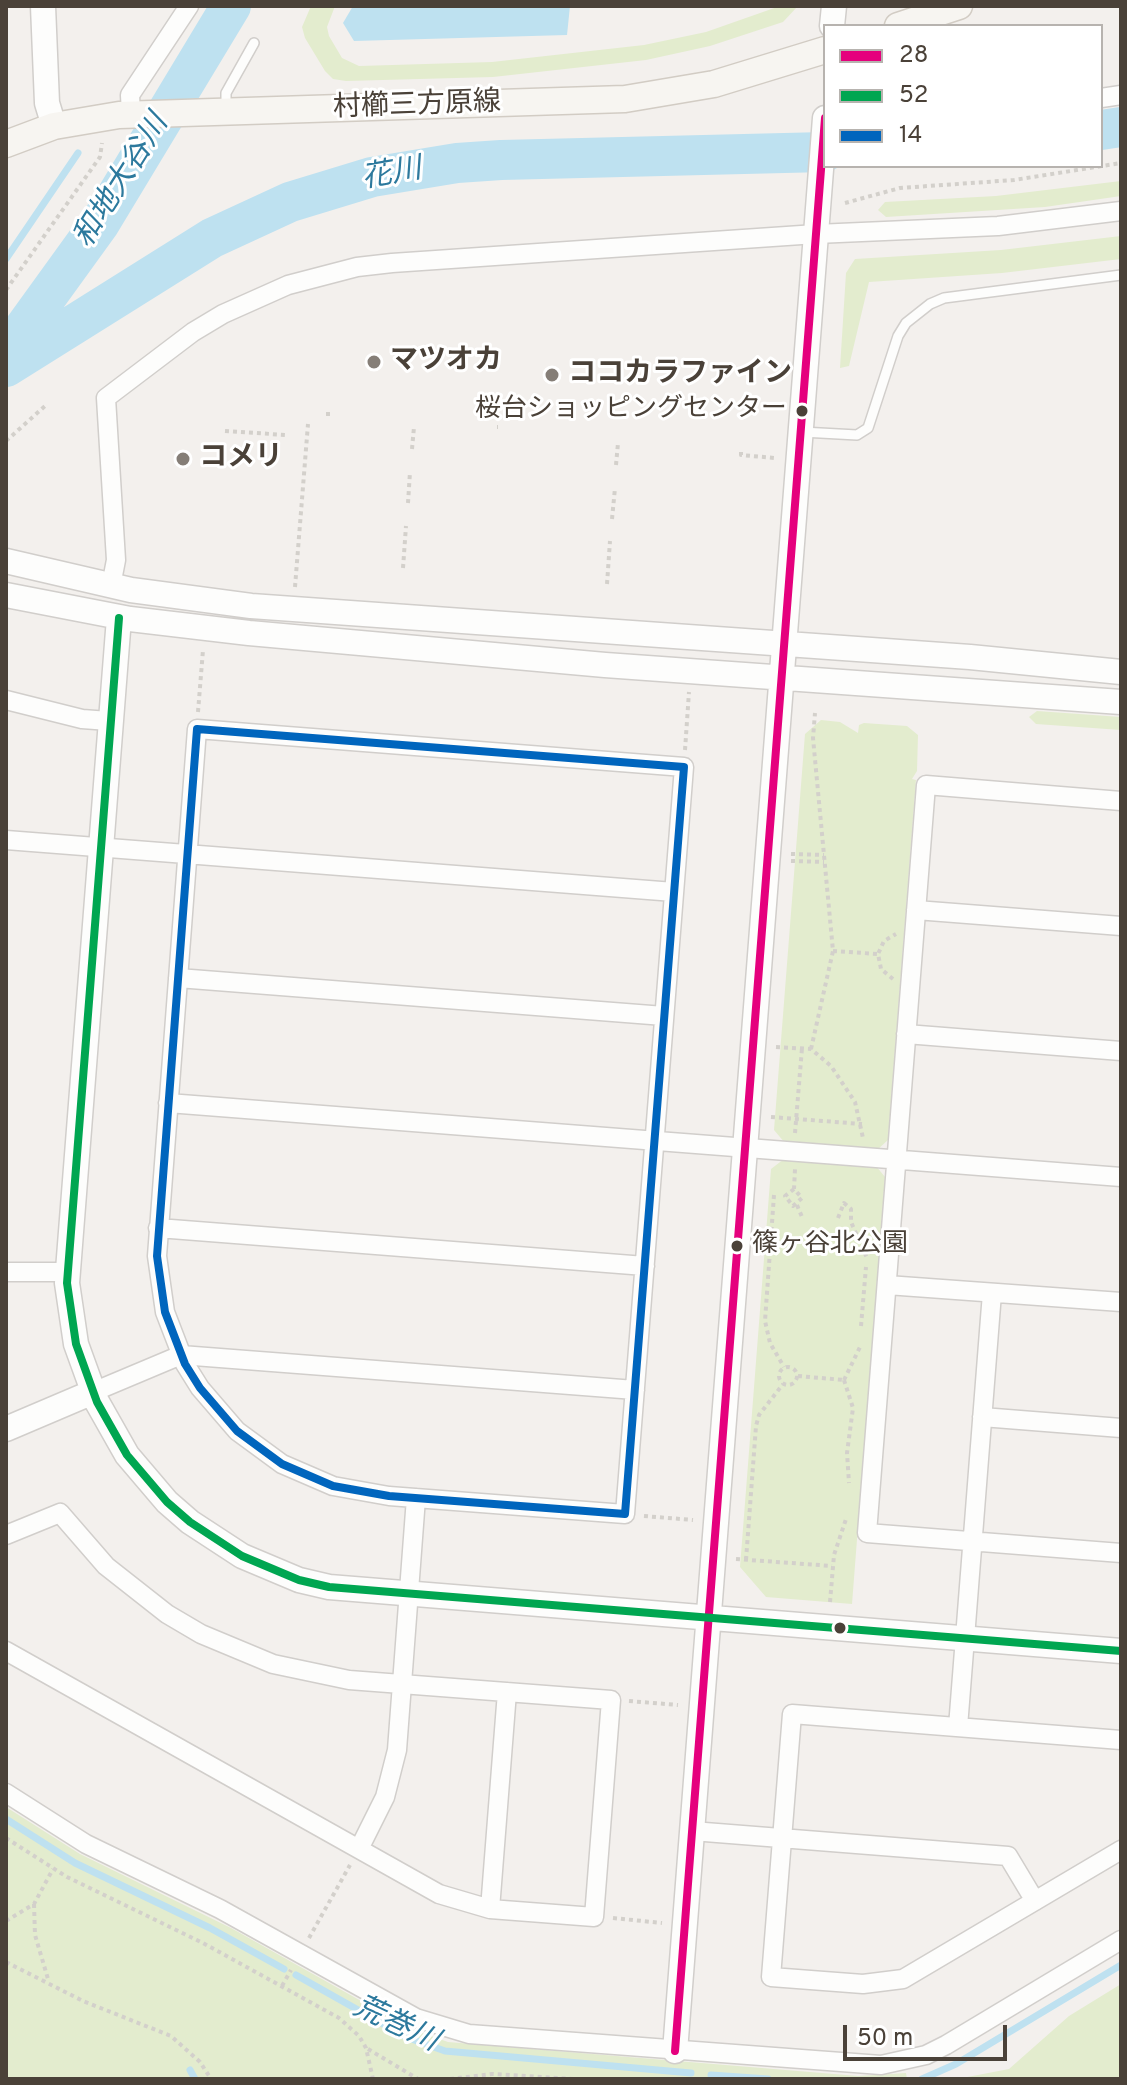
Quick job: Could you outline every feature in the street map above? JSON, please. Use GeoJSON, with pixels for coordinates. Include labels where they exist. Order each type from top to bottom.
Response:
{"type":"FeatureCollection","features":[{"type":"Feature","properties":{"kind":"main road"},"geometry":{"type":"LineString","coordinates":[[904,24],[959,6]]}},
{"type":"Feature","properties":{"kind":"main road","name":"村櫛三方原線"},"geometry":{"type":"LineString","coordinates":[[6,144],[54,126],[132,115],[625,99],[714,84],[823,51]]}},
{"type":"Feature","properties":{"kind":"street"},"geometry":{"type":"LineString","coordinates":[[43,6],[47,103],[54,126]]}},
{"type":"Feature","properties":{"kind":"street"},"geometry":{"type":"LineString","coordinates":[[132,115],[130,95],[189,6]]}},
{"type":"Feature","properties":{"kind":"street"},"geometry":{"type":"LineString","coordinates":[[675,2051],[823,144]]}},
{"type":"Feature","properties":{"kind":"street"},"geometry":{"type":"LineString","coordinates":[[111,586],[116,560],[106,398],[164,352],[223,314],[288,285],[368,266],[816,234],[986,227],[1121,211]]}},
{"type":"Feature","properties":{"kind":"street"},"geometry":{"type":"LineString","coordinates":[[6,561],[111,586],[251,606],[784,644],[1121,672]]}},
{"type":"Feature","properties":{"kind":"street"},"geometry":{"type":"LineString","coordinates":[[6,595],[119,618],[249,633],[782,678],[1121,702]]}},
{"type":"Feature","properties":{"kind":"street"},"geometry":{"type":"LineString","coordinates":[[119,618],[67,1272],[76,1344],[93,1392],[110,1429],[146,1480],[190,1522],[242,1556],[299,1580],[360,1592],[1121,1651]]}},
{"type":"Feature","properties":{"kind":"street"},"geometry":{"type":"LineString","coordinates":[[6,700],[82,719],[109,721]]}},
{"type":"Feature","properties":{"kind":"street"},"geometry":{"type":"LineString","coordinates":[[197,729],[684,767],[625,1514],[416,1498],[333,1486],[282,1464],[247,1440],[217,1410],[181,1355],[165,1312],[160,1284],[158,1228],[197,729]]}},
{"type":"Feature","properties":{"kind":"street"},"geometry":{"type":"LineString","coordinates":[[1121,801],[926,785],[867,1533],[1121,1553]]}},
{"type":"Feature","properties":{"kind":"street"},"geometry":{"type":"LineString","coordinates":[[6,840],[674,892]]}},
{"type":"Feature","properties":{"kind":"street"},"geometry":{"type":"LineString","coordinates":[[916,910],[1121,926]]}},
{"type":"Feature","properties":{"kind":"street"},"geometry":{"type":"LineString","coordinates":[[178,978],[664,1016]]}},
{"type":"Feature","properties":{"kind":"street"},"geometry":{"type":"LineString","coordinates":[[906,1034],[1121,1051]]}},
{"type":"Feature","properties":{"kind":"street"},"geometry":{"type":"LineString","coordinates":[[168,1103],[1121,1177]]}},
{"type":"Feature","properties":{"kind":"street"},"geometry":{"type":"LineString","coordinates":[[158,1228],[645,1266]]}},
{"type":"Feature","properties":{"kind":"street"},"geometry":{"type":"LineString","coordinates":[[6,1272],[67,1272]]}},
{"type":"Feature","properties":{"kind":"street"},"geometry":{"type":"LineString","coordinates":[[887,1285],[1121,1302]]}},
{"type":"Feature","properties":{"kind":"street"},"geometry":{"type":"LineString","coordinates":[[958,1727],[992,1293]]}},
{"type":"Feature","properties":{"kind":"street"},"geometry":{"type":"LineString","coordinates":[[6,1429],[181,1355],[635,1390]]}},
{"type":"Feature","properties":{"kind":"street"},"geometry":{"type":"LineString","coordinates":[[982,1417],[1121,1428]]}},
{"type":"Feature","properties":{"kind":"street"},"geometry":{"type":"LineString","coordinates":[[359,1849],[376,1820],[392,1774],[416,1498]]}},
{"type":"Feature","properties":{"kind":"street"},"geometry":{"type":"LineString","coordinates":[[6,1535],[60,1513],[125,1583],[201,1634],[273,1664],[311,1674],[402,1684],[611,1700],[594,1917],[490,1909],[448,1898],[6,1651]]}},
{"type":"Feature","properties":{"kind":"street"},"geometry":{"type":"LineString","coordinates":[[490,1909],[507,1692]]}},
{"type":"Feature","properties":{"kind":"street"},"geometry":{"type":"LineString","coordinates":[[1121,1740],[792,1714],[771,1977],[863,1984],[903,1979],[1121,1850]]}},
{"type":"Feature","properties":{"kind":"street"},"geometry":{"type":"LineString","coordinates":[[6,1793],[86,1844],[204,1901],[416,2018],[451,2030],[859,2065],[904,2062],[946,2045],[1121,1940]]}},
{"type":"Feature","properties":{"kind":"street"},"geometry":{"type":"LineString","coordinates":[[692,1831],[1008,1856],[1035,1901]]}},
{"type":"Feature","properties":{"kind":"lane"},"geometry":{"type":"LineString","coordinates":[[227,112],[226,93],[254,43]]}},
{"type":"Feature","properties":{"kind":"lane"},"geometry":{"type":"LineString","coordinates":[[801,432],[857,435],[868,428],[875,416],[898,336],[917,312],[930,304],[944,298],[1121,275]]}},
{"type":"Feature","properties":{"kind":"path"},"geometry":{"type":"LineString","coordinates":[[6,290],[100,157],[101,132]]}},
{"type":"Feature","properties":{"kind":"path"},"geometry":{"type":"LineString","coordinates":[[845,203],[900,188],[1014,180],[1090,168]]}},
{"type":"Feature","properties":{"kind":"path"},"geometry":{"type":"LineString","coordinates":[[6,441],[45,406]]}},
{"type":"Feature","properties":{"kind":"path"},"geometry":{"type":"LineString","coordinates":[[295,587],[308,424]]}},
{"type":"Feature","properties":{"kind":"path"},"geometry":{"type":"LineString","coordinates":[[412,449],[414,427]]}},
{"type":"Feature","properties":{"kind":"path"},"geometry":{"type":"LineString","coordinates":[[225,431],[286,435]]}},
{"type":"Feature","properties":{"kind":"path"},"geometry":{"type":"LineString","coordinates":[[616,465],[618,443]]}},
{"type":"Feature","properties":{"kind":"path"},"geometry":{"type":"LineString","coordinates":[[741,452],[741,455],[776,458]]}},
{"type":"Feature","properties":{"kind":"path"},"geometry":{"type":"LineString","coordinates":[[408,503],[410,472]]}},
{"type":"Feature","properties":{"kind":"path"},"geometry":{"type":"LineString","coordinates":[[612,519],[615,488]]}},
{"type":"Feature","properties":{"kind":"path"},"geometry":{"type":"LineString","coordinates":[[403,568],[406,526]]}},
{"type":"Feature","properties":{"kind":"path"},"geometry":{"type":"LineString","coordinates":[[607,584],[610,541]]}},
{"type":"Feature","properties":{"kind":"path"},"geometry":{"type":"LineString","coordinates":[[197,729],[203,650]]}},
{"type":"Feature","properties":{"kind":"path"},"geometry":{"type":"LineString","coordinates":[[684,767],[689,692]]}},
{"type":"Feature","properties":{"kind":"path"},"geometry":{"type":"LineString","coordinates":[[811,1049],[833,951],[813,738],[815,713]]}},
{"type":"Feature","properties":{"kind":"path"},"geometry":{"type":"LineString","coordinates":[[791,854],[824,855]]}},
{"type":"Feature","properties":{"kind":"path"},"geometry":{"type":"LineString","coordinates":[[790,861],[824,862]]}},
{"type":"Feature","properties":{"kind":"path"},"geometry":{"type":"LineString","coordinates":[[901,981],[881,969],[878,954],[884,941],[904,933]]}},
{"type":"Feature","properties":{"kind":"path"},"geometry":{"type":"LineString","coordinates":[[833,951],[878,954]]}},
{"type":"Feature","properties":{"kind":"path"},"geometry":{"type":"LineString","coordinates":[[776,1047],[811,1049],[845,1083],[862,1124],[864,1144]]}},
{"type":"Feature","properties":{"kind":"path"},"geometry":{"type":"LineString","coordinates":[[794,1143],[802,1048]]}},
{"type":"Feature","properties":{"kind":"path"},"geometry":{"type":"LineString","coordinates":[[771,1117],[862,1124]]}},
{"type":"Feature","properties":{"kind":"path"},"geometry":{"type":"LineString","coordinates":[[796,1160],[794,1189],[802,1198],[797,1205]]}},
{"type":"Feature","properties":{"kind":"path"},"geometry":{"type":"LineString","coordinates":[[765,1195],[785,1196],[794,1189]]}},
{"type":"Feature","properties":{"kind":"path"},"geometry":{"type":"LineString","coordinates":[[774,1195],[765,1321],[770,1343],[784,1367]]}},
{"type":"Feature","properties":{"kind":"path"},"geometry":{"type":"LineString","coordinates":[[785,1196],[788,1204],[797,1205]]}},
{"type":"Feature","properties":{"kind":"path"},"geometry":{"type":"LineString","coordinates":[[838,1218],[844,1203],[851,1209],[851,1222],[867,1256],[861,1329]]}},
{"type":"Feature","properties":{"kind":"path"},"geometry":{"type":"LineString","coordinates":[[797,1205],[802,1217]]}},
{"type":"Feature","properties":{"kind":"path"},"geometry":{"type":"LineString","coordinates":[[850,1490],[847,1453],[853,1408],[844,1380],[861,1344]]}},
{"type":"Feature","properties":{"kind":"path"},"geometry":{"type":"LineString","coordinates":[[784,1367],[794,1368],[798,1376]]}},
{"type":"Feature","properties":{"kind":"path"},"geometry":{"type":"LineString","coordinates":[[783,1384],[779,1375],[784,1367]]}},
{"type":"Feature","properties":{"kind":"path"},"geometry":{"type":"LineString","coordinates":[[798,1376],[844,1380]]}},
{"type":"Feature","properties":{"kind":"path"},"geometry":{"type":"LineString","coordinates":[[783,1384],[793,1384],[798,1376]]}},
{"type":"Feature","properties":{"kind":"path"},"geometry":{"type":"LineString","coordinates":[[746,1560],[756,1426],[759,1415],[783,1384]]}},
{"type":"Feature","properties":{"kind":"path"},"geometry":{"type":"LineString","coordinates":[[625,1514],[693,1520]]}},
{"type":"Feature","properties":{"kind":"path"},"geometry":{"type":"LineString","coordinates":[[830,1602],[832,1566],[847,1518]]}},
{"type":"Feature","properties":{"kind":"path"},"geometry":{"type":"LineString","coordinates":[[736,1559],[832,1566]]}},
{"type":"Feature","properties":{"kind":"path"},"geometry":{"type":"LineString","coordinates":[[611,1700],[678,1705]]}},
{"type":"Feature","properties":{"kind":"path"},"geometry":{"type":"LineString","coordinates":[[6,1838],[53,1869],[283,1984],[350,2026],[366,2048],[418,2079]]}},
{"type":"Feature","properties":{"kind":"path"},"geometry":{"type":"LineString","coordinates":[[300,1954],[359,1849]]}},
{"type":"Feature","properties":{"kind":"path"},"geometry":{"type":"LineString","coordinates":[[6,1921],[34,1904],[53,1869]]}},
{"type":"Feature","properties":{"kind":"path"},"geometry":{"type":"LineString","coordinates":[[34,1904],[38,1951],[49,1981]]}},
{"type":"Feature","properties":{"kind":"path"},"geometry":{"type":"LineString","coordinates":[[594,1917],[662,1923]]}},
{"type":"Feature","properties":{"kind":"path"},"geometry":{"type":"LineString","coordinates":[[6,1962],[49,1981],[83,2001],[171,2036],[200,2062],[211,2079]]}},
{"type":"Feature","properties":{"kind":"path"},"geometry":{"type":"LineString","coordinates":[[366,2048],[373,2079]]}},
{"type":"Feature","properties":{"kind":"path"},"geometry":{"type":"LineString","coordinates":[[452,2079],[514,2074],[573,2079]]}},
{"type":"Feature","properties":{"kind":"green space"},"geometry":{"type":"Polygon","coordinates":[[[311,6],[335,6],[327,27],[329,36],[342,58],[359,66],[492,62],[644,45],[706,32],[780,6],[798,6],[783,22],[710,46],[646,60],[493,77],[346,81],[333,79],[325,71],[305,38],[302,27],[311,6]]]}},
{"type":"Feature","properties":{"kind":"green space"},"geometry":{"type":"Polygon","coordinates":[[[1121,181],[1121,196],[1045,207],[886,217],[878,210],[885,202],[996,196],[1121,181]]]}},
{"type":"Feature","properties":{"kind":"green space"},"geometry":{"type":"Polygon","coordinates":[[[1121,236],[1121,259],[1002,273],[869,282],[849,366],[840,368],[846,273],[855,259],[1001,250],[1121,236]]]}},
{"type":"Feature","properties":{"kind":"green space"},"geometry":{"type":"Polygon","coordinates":[[[1037,711],[1121,717],[1121,730],[1036,724],[1029,717],[1037,711]]]}},
{"type":"Feature","properties":{"kind":"green space","name":"篠ヶ谷北公園"},"geometry":{"type":"Polygon","coordinates":[[[821,720],[840,722],[858,733],[859,725],[864,723],[907,726],[918,735],[917,771],[912,779],[916,780],[888,1140],[877,1150],[785,1143],[774,1130],[805,734],[821,720]]]}},
{"type":"Feature","properties":{"kind":"green space"},"geometry":{"type":"Polygon","coordinates":[[[784,1159],[876,1166],[885,1177],[852,1604],[766,1597],[740,1567],[771,1169],[784,1159]]]}},
{"type":"Feature","properties":{"kind":"green space"},"geometry":{"type":"Polygon","coordinates":[[[6,1807],[80,1854],[231,1928],[411,2029],[448,2042],[858,2076],[906,2073],[907,2079],[6,2079],[6,1807]]]}},
{"type":"Feature","properties":{"kind":"green space"},"geometry":{"type":"Polygon","coordinates":[[[1121,1984],[1121,2079],[957,2079],[1009,2069],[1069,2016],[1121,1984]]]}},
{"type":"Feature","properties":{"kind":"water"},"geometry":{"type":"Polygon","coordinates":[[[353,6],[570,6],[567,35],[354,41],[343,23],[353,6]]]}},
{"type":"Feature","properties":{"kind":"waterway","name":"和地大谷川"},"geometry":{"type":"LineString","coordinates":[[6,353],[100,223],[231,6]]}},
{"type":"Feature","properties":{"kind":"waterway","name":"花川"},"geometry":{"type":"LineString","coordinates":[[1103,130],[1121,127]]}},
{"type":"Feature","properties":{"kind":"waterway","name":"花川"},"geometry":{"type":"LineString","coordinates":[[6,367],[212,238],[290,202],[372,177],[457,163],[501,160],[823,152]]}},
{"type":"Feature","properties":{"kind":"waterway"},"geometry":{"type":"LineString","coordinates":[[6,259],[78,153]]}},
{"type":"Feature","properties":{"kind":"waterway","name":"荒巻川"},"geometry":{"type":"LineString","coordinates":[[6,1819],[75,1863],[210,1928],[284,1969]]}},
{"type":"Feature","properties":{"kind":"waterway","name":"荒巻川"},"geometry":{"type":"LineString","coordinates":[[922,2079],[956,2064],[1121,1965]]}},
{"type":"Feature","properties":{"kind":"waterway","name":"荒巻川"},"geometry":{"type":"LineString","coordinates":[[296,1975],[406,2037],[445,2051],[691,2073]]}},
{"type":"Feature","properties":{"kind":"waterway"},"geometry":{"type":"LineString","coordinates":[[190,2070],[195,2079]]}},
{"type":"Feature","properties":{"kind":"waterway","name":"荒巻川"},"geometry":{"type":"LineString","coordinates":[[711,2075],[768,2079]]}},
{"type":"Feature","properties":{"kind":"transit line","name":"28"},"geometry":{"type":"LineString","coordinates":[[675,2051],[823,144]]}},
{"type":"Feature","properties":{"kind":"transit line","name":"52"},"geometry":{"type":"LineString","coordinates":[[119,618],[67,1283],[76,1344],[97,1402],[127,1455],[167,1502],[190,1522],[242,1556],[299,1580],[329,1587],[1121,1651]]}},
{"type":"Feature","properties":{"kind":"transit line","name":"14"},"geometry":{"type":"LineString","coordinates":[[197,729],[684,767],[625,1514],[389,1496],[333,1486],[282,1464],[237,1431],[200,1388],[185,1364],[165,1312],[157,1256],[197,729]]}},
{"type":"Feature","properties":{"kind":"place","name":"マツオカ"},"geometry":{"type":"Point","coordinates":[374,362]}},
{"type":"Feature","properties":{"kind":"place","name":"ココカラファイン"},"geometry":{"type":"Point","coordinates":[552,375]}},
{"type":"Feature","properties":{"kind":"place","name":"桜台ショッピングセンター"},"geometry":{"type":"Point","coordinates":[802,411]}},
{"type":"Feature","properties":{"kind":"place","name":"コメリ"},"geometry":{"type":"Point","coordinates":[183,459]}},
{"type":"Feature","properties":{"kind":"place","name":"篠ヶ谷北公園"},"geometry":{"type":"Point","coordinates":[737,1246]}}]}
